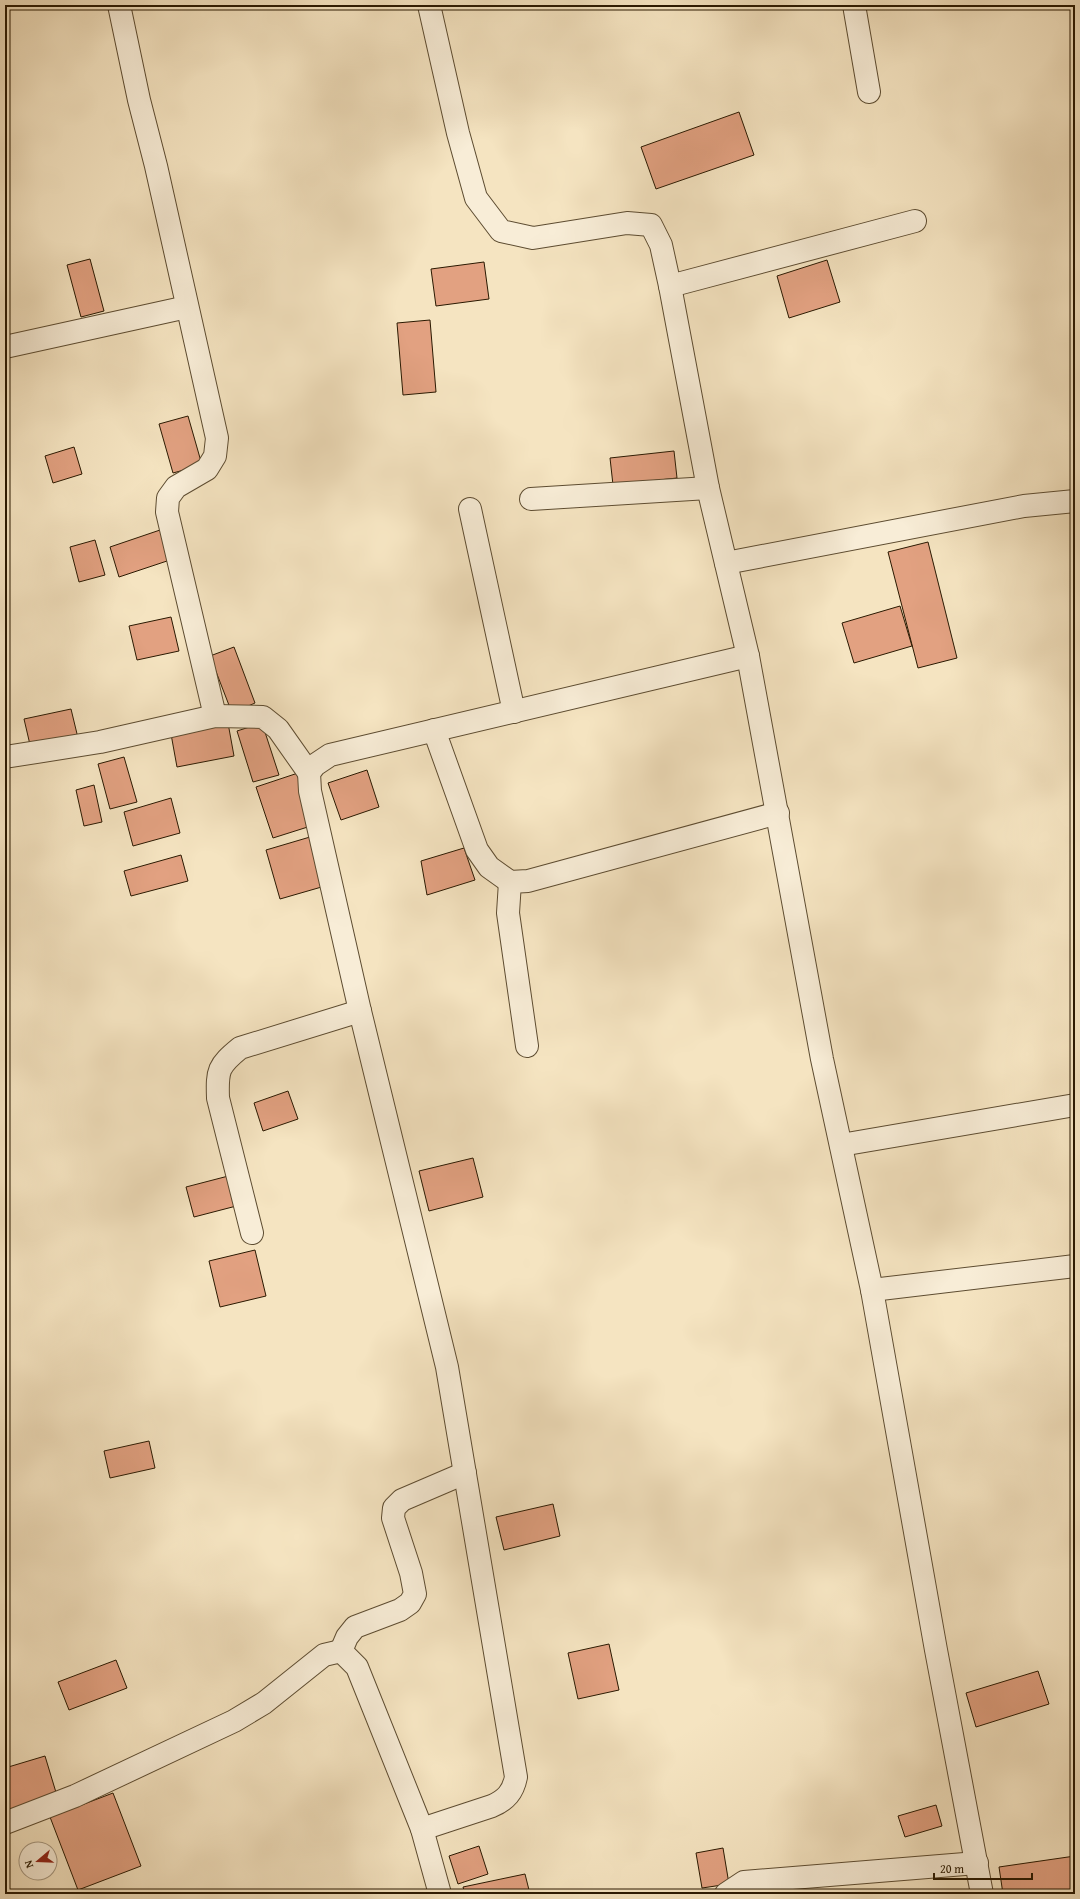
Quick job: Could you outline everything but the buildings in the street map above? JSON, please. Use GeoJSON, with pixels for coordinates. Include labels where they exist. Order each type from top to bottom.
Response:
{"type":"FeatureCollection","features":[{"type":"Feature","properties":{"kind":"street"},"geometry":{"type":"LineString","coordinates":[[119,5],[139,100],[156,166],[217,438],[215,456],[207,469],[176,487],[168,498],[167,512],[215,716]]}},
{"type":"Feature","properties":{"kind":"street"},"geometry":{"type":"LineString","coordinates":[[429,5],[458,133],[476,198],[501,231],[533,238],[627,223],[651,225],[661,245],[708,488],[748,656],[822,1059],[872,1290],[936,1650],[982,1894]]}},
{"type":"Feature","properties":{"kind":"street"},"geometry":{"type":"LineString","coordinates":[[854,5],[869,92]]}},
{"type":"Feature","properties":{"kind":"street"},"geometry":{"type":"LineString","coordinates":[[670,286],[915,221]]}},
{"type":"Feature","properties":{"kind":"street"},"geometry":{"type":"LineString","coordinates":[[5,347],[187,307]]}},
{"type":"Feature","properties":{"kind":"street"},"geometry":{"type":"LineString","coordinates":[[531,499],[708,488]]}},
{"type":"Feature","properties":{"kind":"street"},"geometry":{"type":"LineString","coordinates":[[726,563],[1024,506],[1075,501]]}},
{"type":"Feature","properties":{"kind":"street"},"geometry":{"type":"LineString","coordinates":[[470,509],[514,712]]}},
{"type":"Feature","properties":{"kind":"street"},"geometry":{"type":"LineString","coordinates":[[309,773],[315,765],[330,755],[748,656]]}},
{"type":"Feature","properties":{"kind":"street"},"geometry":{"type":"LineString","coordinates":[[5,757],[100,742],[215,716],[263,717],[278,729],[309,773],[313,806],[360,1011],[447,1367],[516,1776],[514,1787],[503,1801],[492,1806],[422,1828]]}},
{"type":"Feature","properties":{"kind":"street"},"geometry":{"type":"LineString","coordinates":[[434,730],[477,850],[489,867],[510,882],[528,881],[778,813]]}},
{"type":"Feature","properties":{"kind":"street"},"geometry":{"type":"LineString","coordinates":[[510,882],[508,913],[527,1046]]}},
{"type":"Feature","properties":{"kind":"street"},"geometry":{"type":"LineString","coordinates":[[252,1233],[218,1098],[217,1076],[225,1060],[240,1048],[360,1011]]}},
{"type":"Feature","properties":{"kind":"street"},"geometry":{"type":"LineString","coordinates":[[841,1145],[1075,1105]]}},
{"type":"Feature","properties":{"kind":"street"},"geometry":{"type":"LineString","coordinates":[[872,1290],[1075,1266]]}},
{"type":"Feature","properties":{"kind":"street"},"geometry":{"type":"LineString","coordinates":[[341,1651],[347,1637],[355,1627],[400,1610],[410,1603],[415,1594],[412,1573],[393,1518],[394,1508],[402,1500],[465,1473]]}},
{"type":"Feature","properties":{"kind":"street"},"geometry":{"type":"LineString","coordinates":[[5,1823],[75,1796],[234,1721],[264,1703],[324,1655],[341,1651]]}},
{"type":"Feature","properties":{"kind":"street"},"geometry":{"type":"LineString","coordinates":[[341,1651],[357,1667],[422,1828],[440,1894]]}},
{"type":"Feature","properties":{"kind":"street"},"geometry":{"type":"LineString","coordinates":[[726,1894],[744,1882],[977,1863]]}}]}
